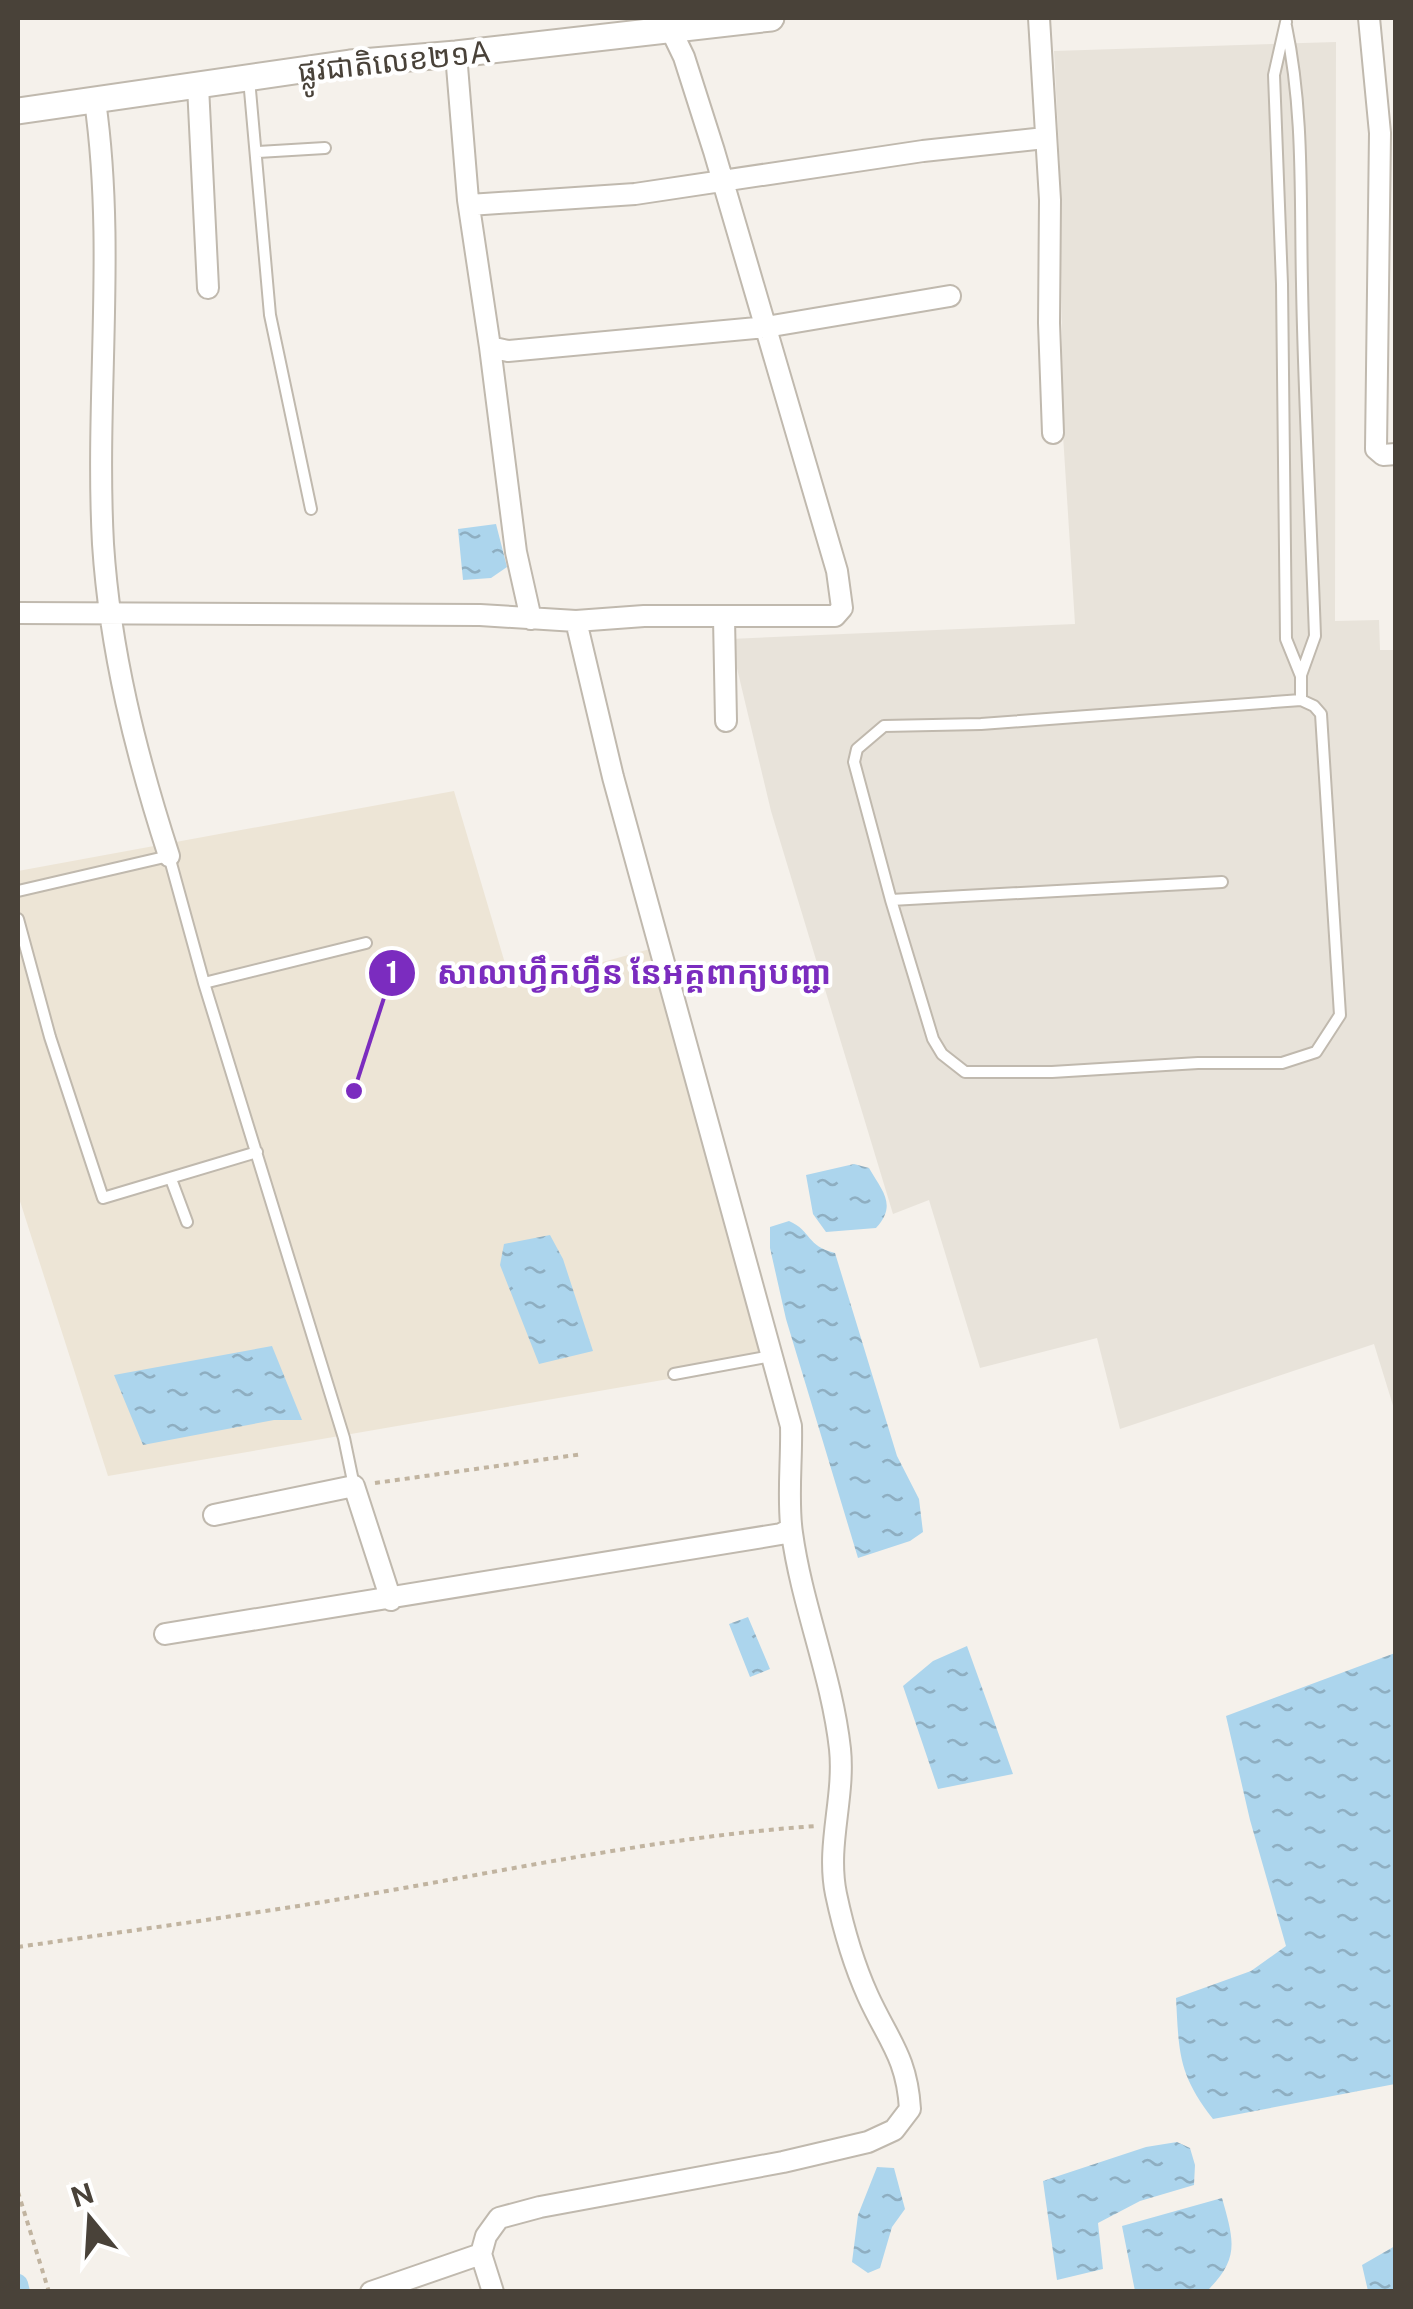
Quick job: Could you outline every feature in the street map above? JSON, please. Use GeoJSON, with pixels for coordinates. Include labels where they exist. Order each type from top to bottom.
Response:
{"type":"FeatureCollection","features":[{"type":"Feature","properties":{"kind":"street","name":"ផ្លូវជាតិលេខ២១A"},"geometry":{"type":"LineString","coordinates":[[18,111],[350,63],[771,18]]}},
{"type":"Feature","properties":{"kind":"street"},"geometry":{"type":"LineString","coordinates":[[1038,18],[1050,200],[1054,433]]}},
{"type":"Feature","properties":{"kind":"street"},"geometry":{"type":"LineString","coordinates":[[1370,18],[1388,134],[1387,286],[1376,449],[1383,455],[1396,454]]}},
{"type":"Feature","properties":{"kind":"street"},"geometry":{"type":"LineString","coordinates":[[18,613],[480,615],[576,622],[644,616],[835,616],[842,608],[836,570],[724,182],[684,57],[670,28]]}},
{"type":"Feature","properties":{"kind":"street"},"geometry":{"type":"LineString","coordinates":[[456,54],[469,205],[516,552],[531,619]]}},
{"type":"Feature","properties":{"kind":"street"},"geometry":{"type":"LineString","coordinates":[[198,86],[208,288]]}},
{"type":"Feature","properties":{"kind":"street"},"geometry":{"type":"LineString","coordinates":[[94,101],[101,147],[104,220],[103,540],[109,615],[125,703],[169,856]]}},
{"type":"Feature","properties":{"kind":"street"},"geometry":{"type":"LineString","coordinates":[[469,205],[635,194],[923,151],[1045,138]]}},
{"type":"Feature","properties":{"kind":"street"},"geometry":{"type":"LineString","coordinates":[[490,347],[508,351],[766,327],[950,296]]}},
{"type":"Feature","properties":{"kind":"street"},"geometry":{"type":"LineString","coordinates":[[724,618],[726,721]]}},
{"type":"Feature","properties":{"kind":"street"},"geometry":{"type":"LineString","coordinates":[[492,2292],[481,2254],[486,2236],[499,2218],[868,2142],[894,2130],[910,2109],[909,2086],[900,2053],[868,1996],[836,1894],[832,1860],[843,1776],[838,1733],[805,1604],[791,1529],[790,1426],[613,777],[576,622]]}},
{"type":"Feature","properties":{"kind":"street"},"geometry":{"type":"LineString","coordinates":[[214,1515],[354,1486],[391,1600]]}},
{"type":"Feature","properties":{"kind":"street"},"geometry":{"type":"LineString","coordinates":[[166,1634],[391,1600],[781,1534],[791,1529]]}},
{"type":"Feature","properties":{"kind":"street"},"geometry":{"type":"LineString","coordinates":[[371,2292],[481,2254]]}},
{"type":"Feature","properties":{"kind":"lane"},"geometry":{"type":"LineString","coordinates":[[1285,20],[1296,69],[1302,156],[1302,284],[1315,636],[1301,676]]}},
{"type":"Feature","properties":{"kind":"lane"},"geometry":{"type":"LineString","coordinates":[[1285,20],[1274,75],[1282,284],[1286,639],[1301,676],[1302,700]]}},
{"type":"Feature","properties":{"kind":"lane"},"geometry":{"type":"LineString","coordinates":[[249,78],[270,316],[310,508]]}},
{"type":"Feature","properties":{"kind":"lane"},"geometry":{"type":"LineString","coordinates":[[258,152],[325,148]]}},
{"type":"Feature","properties":{"kind":"lane"},"geometry":{"type":"LineString","coordinates":[[1302,700],[1321,714],[1340,1014],[1316,1052],[1282,1062],[1052,1072],[965,1072],[942,1054],[933,1039],[890,900],[854,762],[857,749],[884,726],[980,724],[1302,700]]}},
{"type":"Feature","properties":{"kind":"lane"},"geometry":{"type":"LineString","coordinates":[[18,891],[169,856],[204,984],[344,1438],[354,1486]]}},
{"type":"Feature","properties":{"kind":"lane"},"geometry":{"type":"LineString","coordinates":[[890,900],[1222,882]]}},
{"type":"Feature","properties":{"kind":"lane"},"geometry":{"type":"LineString","coordinates":[[18,919],[100,1193],[108,1199],[256,1152]]}},
{"type":"Feature","properties":{"kind":"lane"},"geometry":{"type":"LineString","coordinates":[[204,984],[366,943]]}},
{"type":"Feature","properties":{"kind":"lane"},"geometry":{"type":"LineString","coordinates":[[171,1179],[186,1222]]}},
{"type":"Feature","properties":{"kind":"lane"},"geometry":{"type":"LineString","coordinates":[[674,1374],[772,1356]]}},
{"type":"Feature","properties":{"kind":"path"},"geometry":{"type":"LineString","coordinates":[[354,1486],[583,1454]]}},
{"type":"Feature","properties":{"kind":"path"},"geometry":{"type":"LineString","coordinates":[[18,1947],[250,1914],[581,1857],[772,1829],[836,1824]]}},
{"type":"Feature","properties":{"kind":"path"},"geometry":{"type":"LineString","coordinates":[[18,2192],[49,2292]]}},
{"type":"Feature","properties":{"kind":"shaded area"},"geometry":{"type":"Polygon","coordinates":[[[1336,42],[1335,621],[1379,620],[1380,650],[1396,650],[1395,1412],[1374,1344],[1120,1429],[1097,1338],[980,1368],[929,1200],[893,1214],[771,811],[730,639],[1075,624],[1063,435],[1060,170],[1054,51],[1336,42]]]}},
{"type":"Feature","properties":{"kind":"shaded area"},"geometry":{"type":"Polygon","coordinates":[[[454,791],[512,987],[650,949],[767,1362],[108,1476],[18,1195],[18,871],[454,791]]]}},
{"type":"Feature","properties":{"kind":"water"},"geometry":{"type":"Polygon","coordinates":[[[496,524],[507,567],[491,578],[463,580],[458,529],[496,524]]]}},
{"type":"Feature","properties":{"kind":"water"},"geometry":{"type":"Polygon","coordinates":[[[854,1164],[869,1168],[886,1198],[886,1212],[876,1228],[826,1232],[813,1214],[806,1175],[854,1164]]]}},
{"type":"Feature","properties":{"kind":"water"},"geometry":{"type":"Polygon","coordinates":[[[789,1221],[819,1246],[835,1253],[897,1456],[919,1499],[923,1532],[910,1541],[858,1558],[786,1319],[770,1248],[770,1227],[789,1221]]]}},
{"type":"Feature","properties":{"kind":"water"},"geometry":{"type":"Polygon","coordinates":[[[550,1235],[563,1259],[593,1351],[539,1364],[500,1265],[504,1244],[550,1235]]]}},
{"type":"Feature","properties":{"kind":"water"},"geometry":{"type":"Polygon","coordinates":[[[272,1346],[302,1420],[274,1420],[143,1445],[114,1375],[272,1346]]]}},
{"type":"Feature","properties":{"kind":"water"},"geometry":{"type":"Polygon","coordinates":[[[748,1617],[770,1669],[750,1677],[729,1624],[748,1617]]]}},
{"type":"Feature","properties":{"kind":"water"},"geometry":{"type":"Polygon","coordinates":[[[967,1646],[1013,1774],[938,1789],[903,1686],[933,1661],[967,1646]]]}},
{"type":"Feature","properties":{"kind":"water"},"geometry":{"type":"Polygon","coordinates":[[[1395,1653],[1395,2084],[1213,2119],[1193,2089],[1183,2062],[1176,1998],[1251,1971],[1286,1946],[1250,1820],[1226,1716],[1395,1653]]]}},
{"type":"Feature","properties":{"kind":"water"},"geometry":{"type":"Polygon","coordinates":[[[1177,2142],[1190,2148],[1195,2165],[1194,2185],[1140,2201],[1098,2223],[1103,2269],[1057,2280],[1043,2181],[1146,2147],[1177,2142]]]}},
{"type":"Feature","properties":{"kind":"water"},"geometry":{"type":"Polygon","coordinates":[[[877,2167],[894,2168],[905,2209],[892,2227],[880,2268],[868,2273],[852,2262],[858,2215],[877,2167]]]}},
{"type":"Feature","properties":{"kind":"water"},"geometry":{"type":"Polygon","coordinates":[[[1222,2198],[1231,2248],[1225,2269],[1207,2291],[1135,2291],[1122,2226],[1222,2198]]]}},
{"type":"Feature","properties":{"kind":"water"},"geometry":{"type":"Polygon","coordinates":[[[1395,2246],[1395,2291],[1368,2291],[1362,2265],[1395,2246]]]}},
{"type":"Feature","properties":{"kind":"waterway"},"geometry":{"type":"LineString","coordinates":[[18,2284],[20,2292]]}},
{"type":"Feature","properties":{"kind":"place","name":"សាលាហ្វឹកហ្វឺន នែអគ្គពាក្យបញ្ជា"},"geometry":{"type":"Point","coordinates":[354,1091]}}]}
